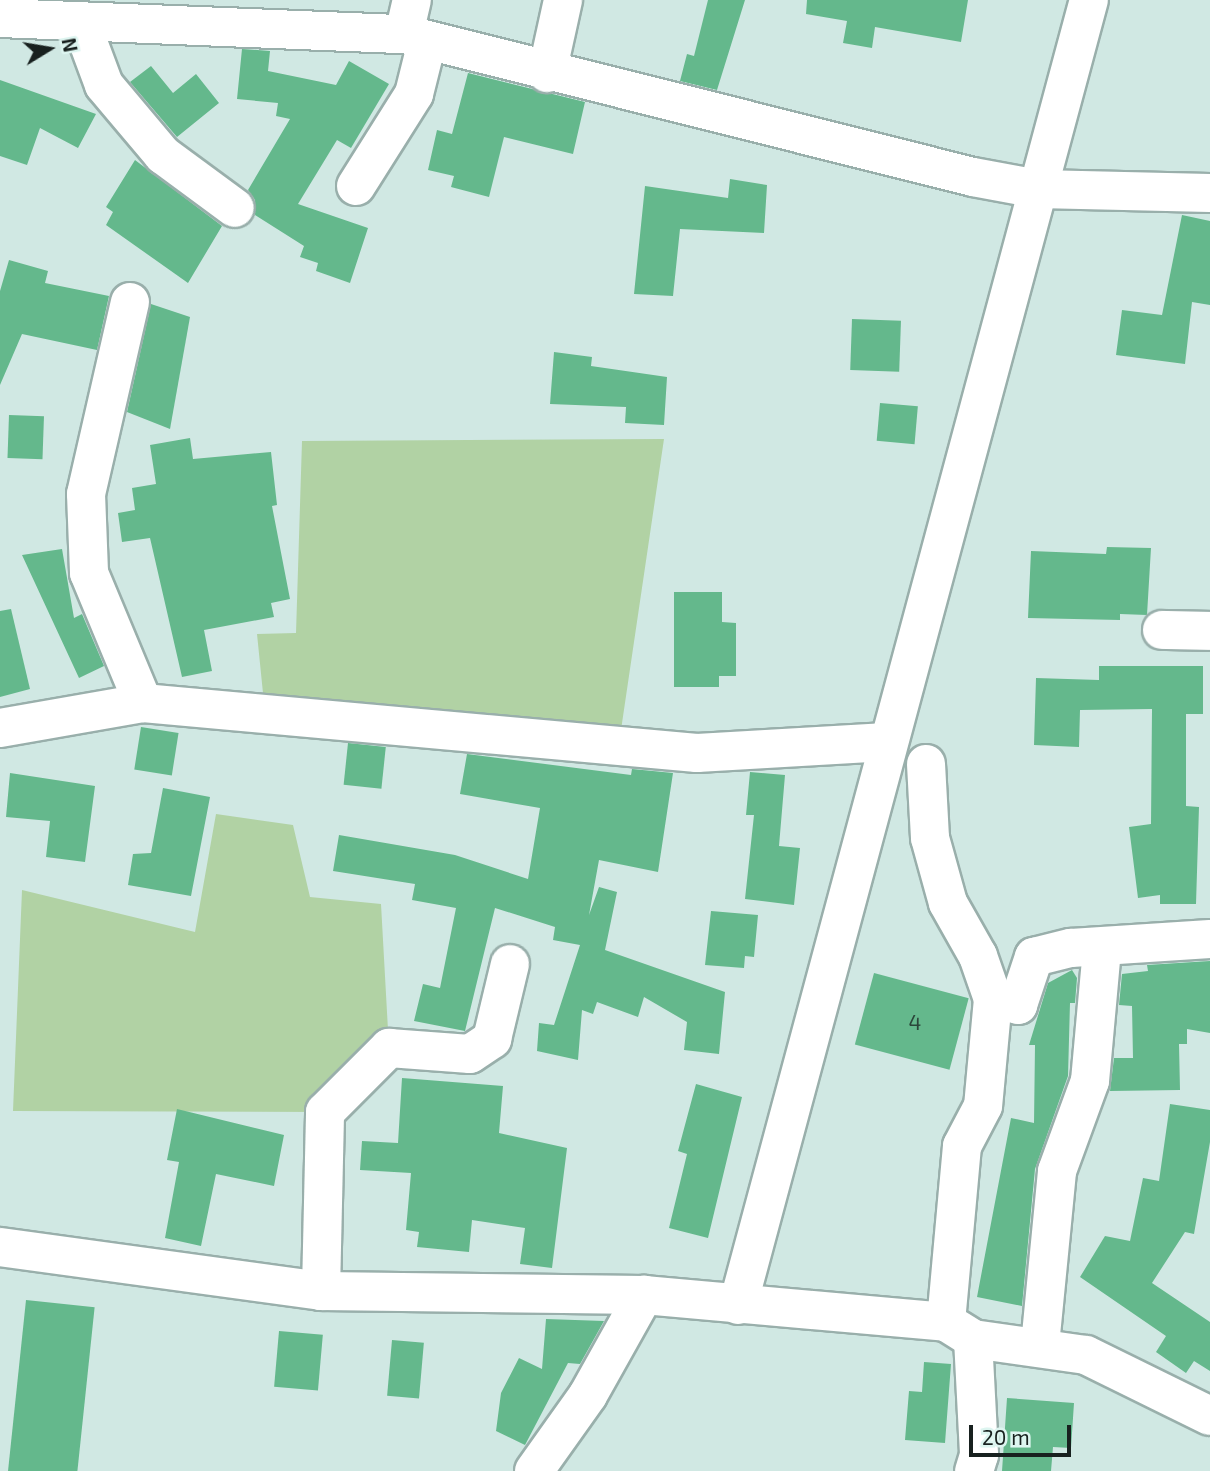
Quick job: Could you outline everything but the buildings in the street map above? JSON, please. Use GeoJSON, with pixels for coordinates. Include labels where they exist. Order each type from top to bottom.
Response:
{"type":"FeatureCollection","features":[{"type":"Feature","properties":{"kind":"street"},"geometry":{"type":"LineString","coordinates":[[547,73],[564,0]]}},
{"type":"Feature","properties":{"kind":"street"},"geometry":{"type":"LineString","coordinates":[[737,1305],[1089,0]]}},
{"type":"Feature","properties":{"kind":"street"},"geometry":{"type":"LineString","coordinates":[[0,18],[80,23],[263,15],[415,25],[547,73],[1038,189],[1210,193]]}},
{"type":"Feature","properties":{"kind":"street"},"geometry":{"type":"LineString","coordinates":[[80,23],[104,85],[155,145],[235,208]]}},
{"type":"Feature","properties":{"kind":"street"},"geometry":{"type":"LineString","coordinates":[[356,186],[414,94],[415,25]]}},
{"type":"Feature","properties":{"kind":"street"},"geometry":{"type":"LineString","coordinates":[[130,302],[86,494],[89,573],[119,656],[143,703]]}},
{"type":"Feature","properties":{"kind":"street"},"geometry":{"type":"LineString","coordinates":[[1162,630],[1210,631]]}},
{"type":"Feature","properties":{"kind":"street"},"geometry":{"type":"LineString","coordinates":[[0,728],[143,703],[697,753],[887,742]]}},
{"type":"Feature","properties":{"kind":"street"},"geometry":{"type":"LineString","coordinates":[[926,764],[930,838],[948,903],[978,956],[993,999],[983,1106],[962,1146],[959,1331],[979,1455],[974,1471]]}},
{"type":"Feature","properties":{"kind":"street"},"geometry":{"type":"LineString","coordinates":[[993,999],[1018,1005],[1034,957],[1071,948],[1102,949],[1210,939]]}},
{"type":"Feature","properties":{"kind":"street"},"geometry":{"type":"LineString","coordinates":[[1040,1345],[1057,1171],[1090,1081],[1102,949]]}},
{"type":"Feature","properties":{"kind":"street"},"geometry":{"type":"LineString","coordinates":[[321,1291],[325,1112],[389,1048],[470,1054],[492,1039],[510,964]]}},
{"type":"Feature","properties":{"kind":"street"},"geometry":{"type":"LineString","coordinates":[[0,1247],[321,1291],[644,1295],[959,1331],[1086,1355],[1210,1416]]}},
{"type":"Feature","properties":{"kind":"street"},"geometry":{"type":"LineString","coordinates":[[534,1471],[588,1395],[644,1295]]}},
{"type":"Feature","properties":{"kind":"green space"},"geometry":{"type":"Polygon","coordinates":[[[664,439],[621,730],[264,703],[257,634],[296,633],[302,441],[664,439]]]}},
{"type":"Feature","properties":{"kind":"green space"},"geometry":{"type":"Polygon","coordinates":[[[216,814],[293,825],[310,897],[381,904],[389,1048],[325,1112],[13,1111],[22,890],[195,932],[216,814]]]}}]}
